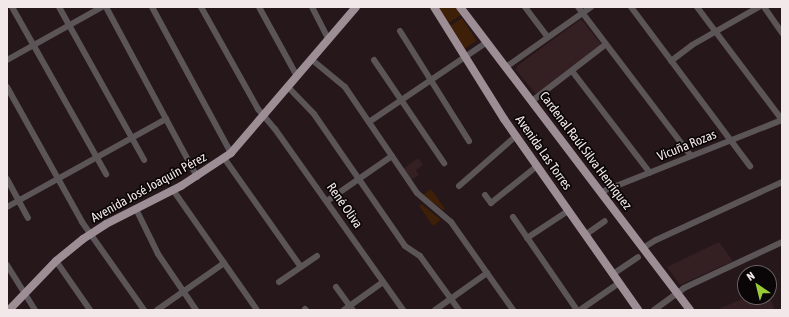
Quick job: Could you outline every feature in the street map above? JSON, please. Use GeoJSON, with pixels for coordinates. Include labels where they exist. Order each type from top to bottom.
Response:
{"type":"FeatureCollection","features":[{"type":"Feature","properties":{"kind":"main road","name":"Avenida José Joaquín Pérez"},"geometry":{"type":"LineString","coordinates":[[9,310],[56,261],[90,234],[197,177],[228,156],[264,116],[328,38],[356,7]]}},
{"type":"Feature","properties":{"kind":"main road","name":"Avenida Las Torres"},"geometry":{"type":"LineString","coordinates":[[434,7],[464,58],[516,136],[638,310]]}},
{"type":"Feature","properties":{"kind":"main road","name":"Cardenal Raúl Silva Henríquez"},"geometry":{"type":"LineString","coordinates":[[460,7],[690,310]]}},
{"type":"Feature","properties":{"kind":"street"},"geometry":{"type":"LineString","coordinates":[[12,7],[106,174]]}},
{"type":"Feature","properties":{"kind":"street"},"geometry":{"type":"LineString","coordinates":[[59,7],[144,160]]}},
{"type":"Feature","properties":{"kind":"street"},"geometry":{"type":"LineString","coordinates":[[7,60],[102,7]]}},
{"type":"Feature","properties":{"kind":"street"},"geometry":{"type":"LineString","coordinates":[[106,7],[197,177]]}},
{"type":"Feature","properties":{"kind":"street"},"geometry":{"type":"LineString","coordinates":[[152,7],[228,156],[300,267]]}},
{"type":"Feature","properties":{"kind":"street","name":"René Oliva"},"geometry":{"type":"LineString","coordinates":[[201,7],[264,116],[327,201],[403,310]]}},
{"type":"Feature","properties":{"kind":"street"},"geometry":{"type":"LineString","coordinates":[[260,7],[297,76]]}},
{"type":"Feature","properties":{"kind":"street"},"geometry":{"type":"LineString","coordinates":[[312,7],[328,38]]}},
{"type":"Feature","properties":{"kind":"street"},"geometry":{"type":"LineString","coordinates":[[525,7],[547,36]]}},
{"type":"Feature","properties":{"kind":"street"},"geometry":{"type":"LineString","coordinates":[[506,67],[580,9],[591,7]]}},
{"type":"Feature","properties":{"kind":"street"},"geometry":{"type":"LineString","coordinates":[[631,7],[750,166]]}},
{"type":"Feature","properties":{"kind":"street"},"geometry":{"type":"LineString","coordinates":[[696,7],[782,120]]}},
{"type":"Feature","properties":{"kind":"street"},"geometry":{"type":"LineString","coordinates":[[671,60],[715,32],[759,7]]}},
{"type":"Feature","properties":{"kind":"street"},"geometry":{"type":"LineString","coordinates":[[764,7],[782,33]]}},
{"type":"Feature","properties":{"kind":"street"},"geometry":{"type":"LineString","coordinates":[[580,9],[690,156]]}},
{"type":"Feature","properties":{"kind":"street"},"geometry":{"type":"LineString","coordinates":[[400,31],[469,141]]}},
{"type":"Feature","properties":{"kind":"street"},"geometry":{"type":"LineString","coordinates":[[369,122],[487,42]]}},
{"type":"Feature","properties":{"kind":"street"},"geometry":{"type":"LineString","coordinates":[[532,101],[606,44]]}},
{"type":"Feature","properties":{"kind":"street"},"geometry":{"type":"LineString","coordinates":[[311,59],[342,84],[419,196],[451,222],[513,310]]}},
{"type":"Feature","properties":{"kind":"street"},"geometry":{"type":"LineString","coordinates":[[374,60],[444,163]]}},
{"type":"Feature","properties":{"kind":"street"},"geometry":{"type":"LineString","coordinates":[[572,71],[650,173]]}},
{"type":"Feature","properties":{"kind":"street"},"geometry":{"type":"LineString","coordinates":[[7,87],[90,234],[144,310]]}},
{"type":"Feature","properties":{"kind":"street"},"geometry":{"type":"LineString","coordinates":[[288,87],[314,114],[405,246],[420,256],[459,310]]}},
{"type":"Feature","properties":{"kind":"street"},"geometry":{"type":"LineString","coordinates":[[7,207],[166,119]]}},
{"type":"Feature","properties":{"kind":"street","name":"Vicuña Rozas"},"geometry":{"type":"LineString","coordinates":[[601,192],[782,120]]}},
{"type":"Feature","properties":{"kind":"street"},"geometry":{"type":"LineString","coordinates":[[459,186],[516,136]]}},
{"type":"Feature","properties":{"kind":"street"},"geometry":{"type":"LineString","coordinates":[[327,201],[392,156]]}},
{"type":"Feature","properties":{"kind":"street"},"geometry":{"type":"LineString","coordinates":[[491,203],[537,166]]}},
{"type":"Feature","properties":{"kind":"street"},"geometry":{"type":"LineString","coordinates":[[7,179],[28,218]]}},
{"type":"Feature","properties":{"kind":"street"},"geometry":{"type":"LineString","coordinates":[[643,248],[656,240],[782,182]]}},
{"type":"Feature","properties":{"kind":"street"},"geometry":{"type":"LineString","coordinates":[[173,190],[257,310]]}},
{"type":"Feature","properties":{"kind":"street"},"geometry":{"type":"LineString","coordinates":[[486,195],[494,209]]}},
{"type":"Feature","properties":{"kind":"street"},"geometry":{"type":"LineString","coordinates":[[136,209],[158,254],[196,310]]}},
{"type":"Feature","properties":{"kind":"street"},"geometry":{"type":"LineString","coordinates":[[528,238],[568,211]]}},
{"type":"Feature","properties":{"kind":"street"},"geometry":{"type":"LineString","coordinates":[[513,216],[578,310],[619,283]]}},
{"type":"Feature","properties":{"kind":"street"},"geometry":{"type":"LineString","coordinates":[[586,235],[606,221]]}},
{"type":"Feature","properties":{"kind":"street"},"geometry":{"type":"LineString","coordinates":[[654,310],[677,293],[782,242]]}},
{"type":"Feature","properties":{"kind":"street"},"geometry":{"type":"LineString","coordinates":[[279,282],[317,256]]}},
{"type":"Feature","properties":{"kind":"street"},"geometry":{"type":"LineString","coordinates":[[613,274],[638,257]]}},
{"type":"Feature","properties":{"kind":"street"},"geometry":{"type":"LineString","coordinates":[[56,261],[90,310]]}},
{"type":"Feature","properties":{"kind":"street"},"geometry":{"type":"LineString","coordinates":[[157,310],[224,263]]}},
{"type":"Feature","properties":{"kind":"street"},"geometry":{"type":"LineString","coordinates":[[7,265],[35,310]]}},
{"type":"Feature","properties":{"kind":"street"},"geometry":{"type":"LineString","coordinates":[[435,310],[487,273]]}},
{"type":"Feature","properties":{"kind":"street"},"geometry":{"type":"LineString","coordinates":[[344,310],[351,308],[383,282]]}},
{"type":"Feature","properties":{"kind":"street"},"geometry":{"type":"LineString","coordinates":[[336,287],[351,308]]}},
{"type":"Feature","properties":{"kind":"shaded area"},"geometry":{"type":"Polygon","coordinates":[[[437,7],[455,7],[461,15],[447,24],[437,7]]]}},
{"type":"Feature","properties":{"kind":"shaded area"},"geometry":{"type":"Polygon","coordinates":[[[462,18],[477,41],[464,49],[449,26],[462,18]]]}},
{"type":"Feature","properties":{"kind":"shaded area"},"geometry":{"type":"Polygon","coordinates":[[[581,19],[602,45],[538,94],[535,93],[516,70],[517,66],[581,19]]]}},
{"type":"Feature","properties":{"kind":"shaded area"},"geometry":{"type":"Polygon","coordinates":[[[418,158],[423,165],[416,170],[419,175],[411,180],[403,169],[418,158]]]}},
{"type":"Feature","properties":{"kind":"shaded area"},"geometry":{"type":"Polygon","coordinates":[[[431,189],[445,209],[443,210],[423,195],[431,189]]]}},
{"type":"Feature","properties":{"kind":"shaded area"},"geometry":{"type":"Polygon","coordinates":[[[421,204],[441,220],[433,226],[419,206],[421,204]]]}},
{"type":"Feature","properties":{"kind":"shaded area"},"geometry":{"type":"Polygon","coordinates":[[[719,242],[733,261],[680,285],[667,267],[719,242]]]}},
{"type":"Feature","properties":{"kind":"shaded area"},"geometry":{"type":"Polygon","coordinates":[[[737,301],[737,305],[773,305],[775,310],[716,310],[737,301]]]}}]}
